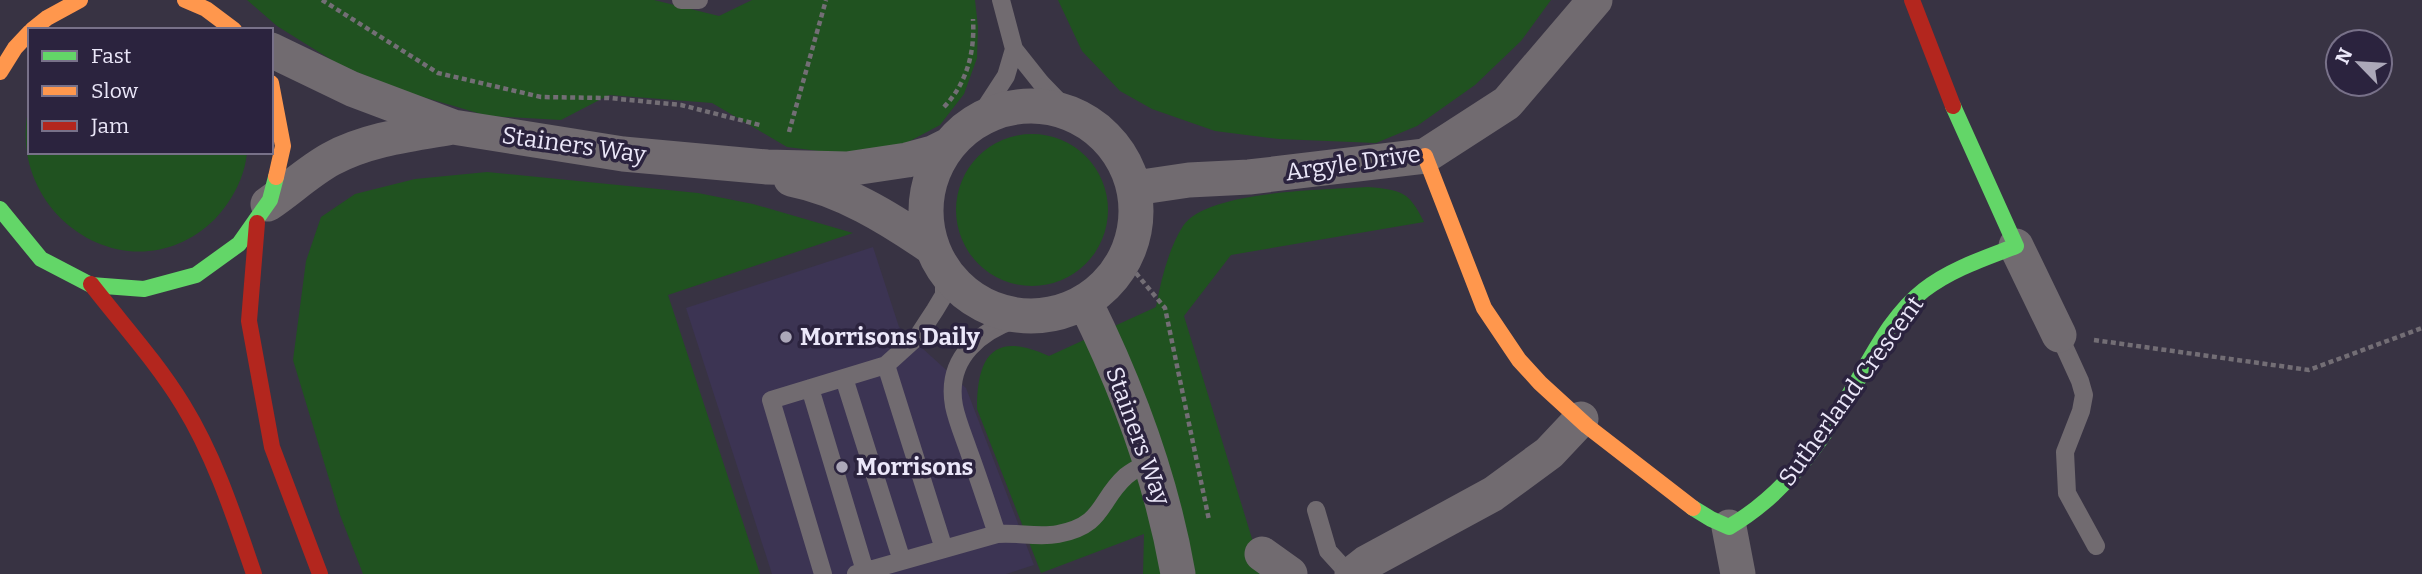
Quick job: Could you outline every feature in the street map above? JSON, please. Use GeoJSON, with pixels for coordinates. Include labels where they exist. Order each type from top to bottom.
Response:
{"type":"FeatureCollection","features":[{"type":"Feature","properties":{"kind":"main road"},"geometry":{"type":"LineString","coordinates":[[35,28],[59,10],[80,0]]}},
{"type":"Feature","properties":{"kind":"main road"},"geometry":{"type":"LineString","coordinates":[[185,0],[206,9],[231,28]]}},
{"type":"Feature","properties":{"kind":"main road"},"geometry":{"type":"LineString","coordinates":[[1912,0],[1948,95],[2016,246]]}},
{"type":"Feature","properties":{"kind":"main road"},"geometry":{"type":"LineString","coordinates":[[0,72],[15,48],[28,34]]}},
{"type":"Feature","properties":{"kind":"main road"},"geometry":{"type":"LineString","coordinates":[[273,89],[283,135],[278,177],[263,214],[250,321],[272,447],[320,574]]}},
{"type":"Feature","properties":{"kind":"main road"},"geometry":{"type":"LineString","coordinates":[[1425,156],[1495,330],[1532,374],[1581,419],[1697,511],[1718,524],[1729,527]]}},
{"type":"Feature","properties":{"kind":"main road"},"geometry":{"type":"LineString","coordinates":[[0,209],[25,245],[56,269],[92,284],[129,290],[148,290],[202,274],[233,252],[263,214]]}},
{"type":"Feature","properties":{"kind":"main road","name":"Sutherland Crescent"},"geometry":{"type":"LineString","coordinates":[[1729,527],[1759,510],[1794,474],[1845,402],[1882,340],[1902,312],[1924,290],[1966,265],[2016,246]]}},
{"type":"Feature","properties":{"kind":"main road"},"geometry":{"type":"LineString","coordinates":[[92,284],[159,369],[188,414],[209,456],[254,574]]}},
{"type":"Feature","properties":{"kind":"street","name":"Argyle Drive"},"geometry":{"type":"LineString","coordinates":[[1135,188],[1425,156],[1507,103],[1595,0]]}},
{"type":"Feature","properties":{"kind":"street","name":"Stainers Way"},"geometry":{"type":"LineString","coordinates":[[273,51],[352,89],[453,127],[695,162],[803,181],[861,205],[907,231],[937,260]]}},
{"type":"Feature","properties":{"kind":"street"},"geometry":{"type":"LineString","coordinates":[[1038,105],[1069,112],[1099,130],[1122,156],[1135,188],[1136,225],[1125,260],[1101,290],[1085,302],[1055,314],[1023,317],[993,310],[966,295],[937,260],[925,212],[930,178],[947,146],[961,131],[978,119],[1007,108],[1038,105]]}},
{"type":"Feature","properties":{"kind":"street","name":"Stainers Way"},"geometry":{"type":"LineString","coordinates":[[263,214],[331,160],[350,151],[386,139],[453,127]]}},
{"type":"Feature","properties":{"kind":"street","name":"Stainers Way"},"geometry":{"type":"LineString","coordinates":[[695,162],[847,169],[907,160],[947,146]]}},
{"type":"Feature","properties":{"kind":"street"},"geometry":{"type":"LineString","coordinates":[[2016,246],[2059,335]]}},
{"type":"Feature","properties":{"kind":"street","name":"Stainers Way"},"geometry":{"type":"LineString","coordinates":[[1085,302],[1118,374],[1150,462],[1166,515],[1178,574]]}},
{"type":"Feature","properties":{"kind":"street"},"geometry":{"type":"LineString","coordinates":[[1351,574],[1493,494],[1549,453],[1581,419]]}},
{"type":"Feature","properties":{"kind":"street"},"geometry":{"type":"LineString","coordinates":[[1729,527],[1738,574]]}},
{"type":"Feature","properties":{"kind":"lane"},"geometry":{"type":"LineString","coordinates":[[681,0],[699,0]]}},
{"type":"Feature","properties":{"kind":"lane"},"geometry":{"type":"LineString","coordinates":[[1002,0],[1014,49],[1069,112]]}},
{"type":"Feature","properties":{"kind":"lane"},"geometry":{"type":"LineString","coordinates":[[978,119],[1006,76],[1014,49]]}},
{"type":"Feature","properties":{"kind":"lane"},"geometry":{"type":"LineString","coordinates":[[0,235],[25,245]]}},
{"type":"Feature","properties":{"kind":"lane"},"geometry":{"type":"LineString","coordinates":[[823,574],[771,400],[886,365],[918,336],[944,295],[937,260]]}},
{"type":"Feature","properties":{"kind":"lane"},"geometry":{"type":"LineString","coordinates":[[997,534],[954,407],[954,381],[962,359],[977,340],[995,326],[1023,317]]}},
{"type":"Feature","properties":{"kind":"lane"},"geometry":{"type":"LineString","coordinates":[[2059,335],[2084,395],[2081,411],[2065,452],[2067,493],[2096,546]]}},
{"type":"Feature","properties":{"kind":"lane"},"geometry":{"type":"LineString","coordinates":[[886,365],[944,549]]}},
{"type":"Feature","properties":{"kind":"lane"},"geometry":{"type":"LineString","coordinates":[[844,378],[902,561]]}},
{"type":"Feature","properties":{"kind":"lane"},"geometry":{"type":"LineString","coordinates":[[810,388],[860,572],[997,534],[1056,535],[1080,527],[1097,515],[1128,474],[1150,462]]}},
{"type":"Feature","properties":{"kind":"lane"},"geometry":{"type":"LineString","coordinates":[[1316,510],[1328,551],[1351,574]]}},
{"type":"Feature","properties":{"kind":"path"},"geometry":{"type":"LineString","coordinates":[[322,0],[438,73],[541,97],[610,98],[681,105],[761,126]]}},
{"type":"Feature","properties":{"kind":"path"},"geometry":{"type":"LineString","coordinates":[[800,135],[788,132],[826,0]]}},
{"type":"Feature","properties":{"kind":"path"},"geometry":{"type":"LineString","coordinates":[[941,110],[956,93],[969,63],[973,43],[972,13]]}},
{"type":"Feature","properties":{"kind":"path"},"geometry":{"type":"LineString","coordinates":[[1125,260],[1165,308],[1210,524]]}},
{"type":"Feature","properties":{"kind":"path"},"geometry":{"type":"LineString","coordinates":[[2059,335],[2309,370],[2422,328]]}},
{"type":"Feature","properties":{"kind":"shaded area"},"geometry":{"type":"Polygon","coordinates":[[[873,247],[899,327],[966,388],[1034,565],[1006,574],[772,574],[686,308],[873,247]]]}},
{"type":"Feature","properties":{"kind":"green space"},"geometry":{"type":"Polygon","coordinates":[[[247,0],[654,0],[719,16],[752,0],[975,0],[977,58],[964,94],[940,125],[897,148],[842,154],[787,147],[712,103],[609,95],[561,120],[488,116],[399,90],[338,64],[277,26],[247,0]]]}},
{"type":"Feature","properties":{"kind":"green space"},"geometry":{"type":"Polygon","coordinates":[[[1058,0],[1551,0],[1521,41],[1475,85],[1417,126],[1376,143],[1279,139],[1215,131],[1152,109],[1120,91],[1082,51],[1058,0]]]}},
{"type":"Feature","properties":{"kind":"green space"},"geometry":{"type":"Polygon","coordinates":[[[1032,134],[1061,140],[1086,156],[1102,181],[1108,210],[1102,239],[1086,264],[1061,280],[1032,286],[1003,280],[978,264],[962,239],[956,210],[962,181],[978,156],[1003,140],[1032,134]]]}},
{"type":"Feature","properties":{"kind":"green space"},"geometry":{"type":"Polygon","coordinates":[[[29,154],[247,154],[232,196],[215,219],[181,242],[146,251],[111,248],[79,233],[53,210],[34,179],[29,154]]]}},
{"type":"Feature","properties":{"kind":"green space"},"geometry":{"type":"Polygon","coordinates":[[[487,172],[698,193],[753,204],[853,233],[668,295],[760,574],[363,574],[340,515],[293,360],[306,261],[321,217],[355,194],[415,179],[487,172]]]}},
{"type":"Feature","properties":{"kind":"green space"},"geometry":{"type":"Polygon","coordinates":[[[1368,187],[1389,189],[1403,194],[1414,204],[1424,222],[1231,255],[1184,316],[1253,542],[1267,574],[1143,574],[1144,534],[1041,573],[977,409],[981,374],[992,353],[1015,346],[1049,356],[1156,307],[1169,255],[1183,226],[1196,214],[1216,205],[1268,194],[1368,187]]]}},
{"type":"Feature","properties":{"kind":"traffic: fast"},"geometry":{"type":"LineString","coordinates":[[1693,508],[1729,527],[1769,498],[1816,446],[1885,334],[1903,310],[1934,283],[1957,270],[2016,246],[1953,106]]}},
{"type":"Feature","properties":{"kind":"traffic: fast"},"geometry":{"type":"LineString","coordinates":[[0,209],[41,259],[91,285],[144,289],[196,275],[239,244],[270,200],[276,177]]}},
{"type":"Feature","properties":{"kind":"traffic: slow"},"geometry":{"type":"LineString","coordinates":[[34,28],[80,0]]}},
{"type":"Feature","properties":{"kind":"traffic: slow"},"geometry":{"type":"LineString","coordinates":[[185,0],[206,9],[231,28]]}},
{"type":"Feature","properties":{"kind":"traffic: slow"},"geometry":{"type":"LineString","coordinates":[[0,72],[15,48],[28,34]]}},
{"type":"Feature","properties":{"kind":"traffic: slow"},"geometry":{"type":"LineString","coordinates":[[273,94],[283,146],[276,177]]}},
{"type":"Feature","properties":{"kind":"traffic: slow"},"geometry":{"type":"LineString","coordinates":[[1425,156],[1484,308],[1519,360],[1587,426],[1693,508]]}},
{"type":"Feature","properties":{"kind":"traffic: jam"},"geometry":{"type":"LineString","coordinates":[[1912,0],[1953,106]]}},
{"type":"Feature","properties":{"kind":"traffic: jam"},"geometry":{"type":"LineString","coordinates":[[257,223],[249,321],[272,447],[320,574]]}},
{"type":"Feature","properties":{"kind":"traffic: jam"},"geometry":{"type":"LineString","coordinates":[[91,284],[162,373],[183,405],[205,445],[223,487],[254,574]]}},
{"type":"Feature","properties":{"kind":"place","name":"Morrisons Daily"},"geometry":{"type":"Point","coordinates":[786,337]}},
{"type":"Feature","properties":{"kind":"place","name":"Morrisons"},"geometry":{"type":"Point","coordinates":[842,467]}}]}
